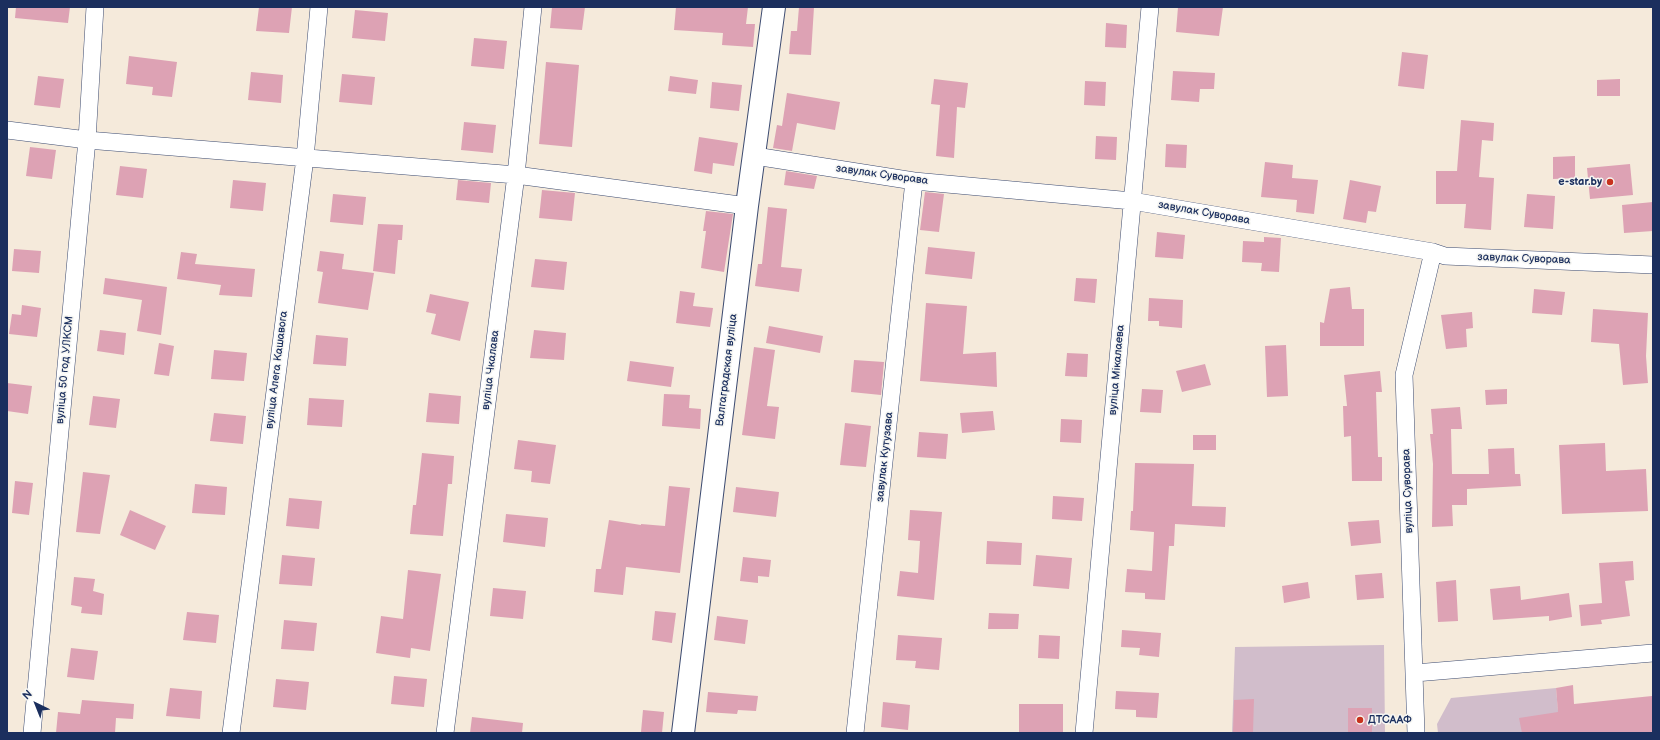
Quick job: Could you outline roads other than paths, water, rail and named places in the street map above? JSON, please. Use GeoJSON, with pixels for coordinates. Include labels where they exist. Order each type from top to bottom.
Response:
{"type":"FeatureCollection","features":[{"type":"Feature","properties":{"kind":"street","name":"вуліца 50 год УЛКСМ"},"geometry":{"type":"LineString","coordinates":[[32,733],[87,140],[95,7]]}},
{"type":"Feature","properties":{"kind":"street","name":"вуліца Алега Кашавога"},"geometry":{"type":"LineString","coordinates":[[231,733],[305,158],[319,7]]}},
{"type":"Feature","properties":{"kind":"street","name":"вуліца Чкалава"},"geometry":{"type":"LineString","coordinates":[[445,733],[516,175],[533,7]]}},
{"type":"Feature","properties":{"kind":"street","name":"Валгаградская вуліца"},"geometry":{"type":"LineString","coordinates":[[683,733],[747,206],[755,156],[774,7]]}},
{"type":"Feature","properties":{"kind":"street","name":"вуліца Мікалаева"},"geometry":{"type":"LineString","coordinates":[[1084,733],[1150,7]]}},
{"type":"Feature","properties":{"kind":"street"},"geometry":{"type":"LineString","coordinates":[[7,130],[87,140],[516,175],[747,206]]}},
{"type":"Feature","properties":{"kind":"street","name":"завулак Суворава"},"geometry":{"type":"LineString","coordinates":[[755,156],[914,181],[1132,201],[1433,252],[1445,256],[1653,265]]}},
{"type":"Feature","properties":{"kind":"street","name":"завулак Кутузава"},"geometry":{"type":"LineString","coordinates":[[855,733],[914,181]]}},
{"type":"Feature","properties":{"kind":"street","name":"вуліца Суворава"},"geometry":{"type":"LineString","coordinates":[[1416,733],[1404,375],[1433,252]]}},
{"type":"Feature","properties":{"kind":"street"},"geometry":{"type":"LineString","coordinates":[[1415,673],[1653,653]]}},
{"type":"Feature","properties":{"kind":"place","name":"e-star.by"},"geometry":{"type":"Point","coordinates":[1610,182]}},
{"type":"Feature","properties":{"kind":"place","name":"ДТСААФ"},"geometry":{"type":"Point","coordinates":[1360,720]}}]}
